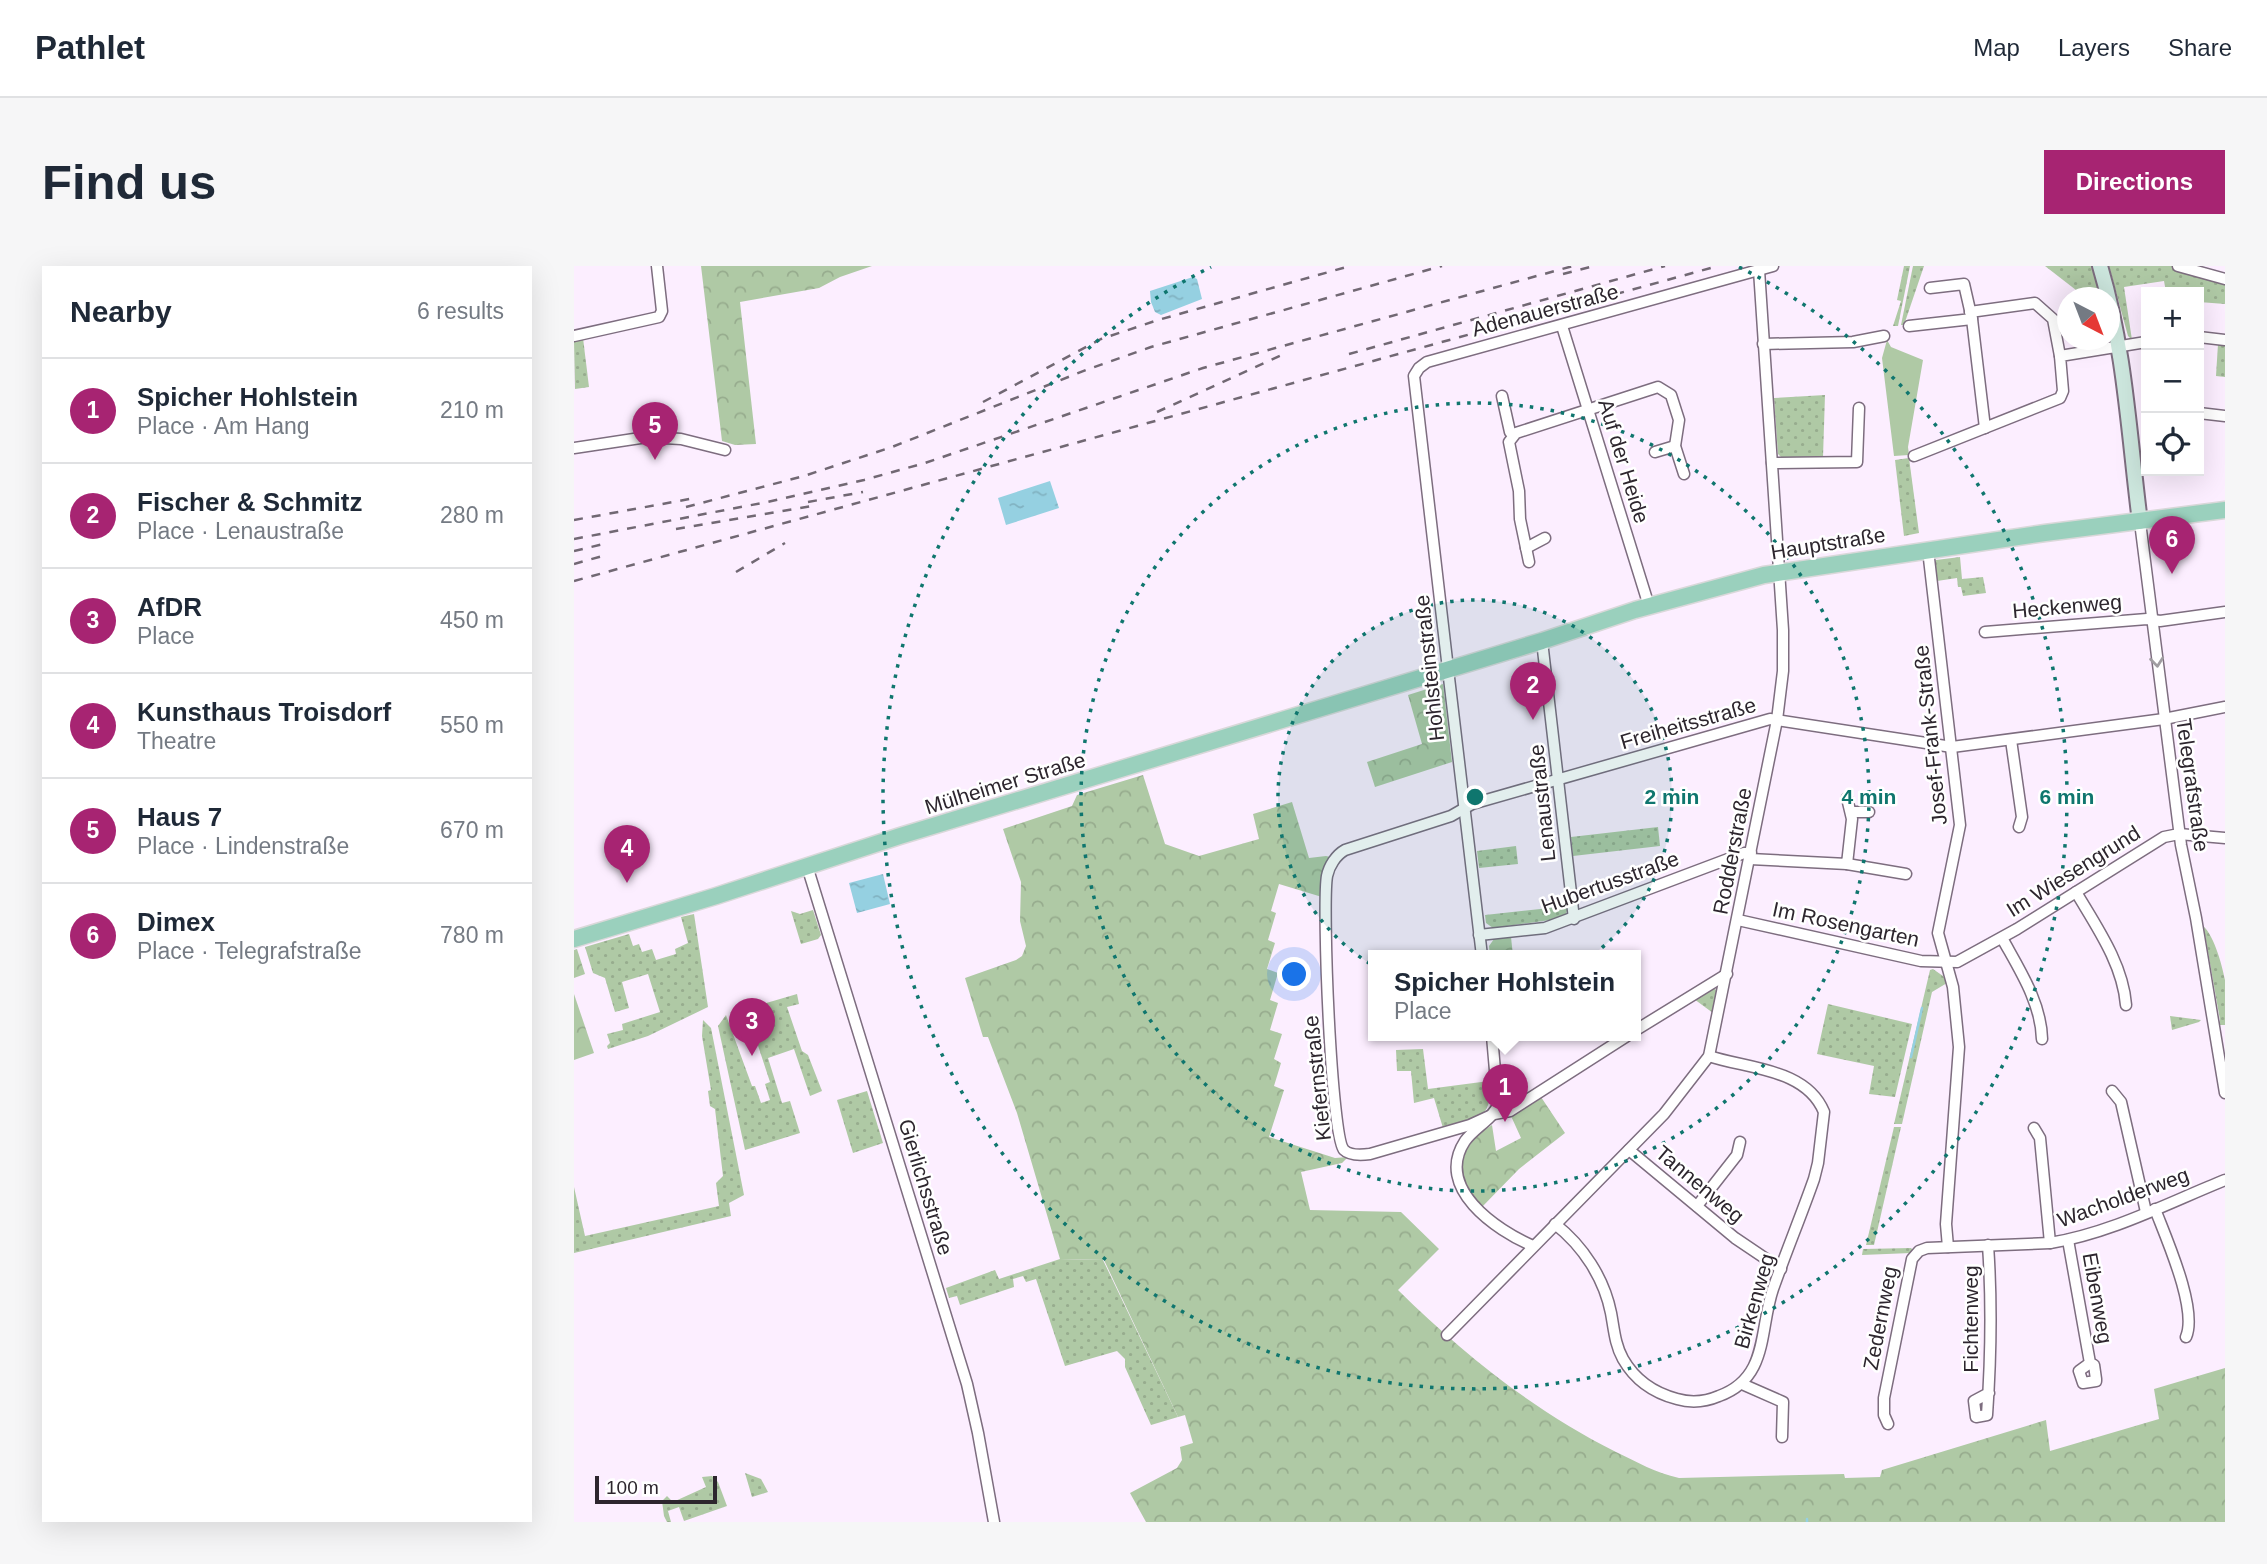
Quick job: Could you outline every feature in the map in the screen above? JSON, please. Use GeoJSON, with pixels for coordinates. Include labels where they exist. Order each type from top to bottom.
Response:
{"type":"FeatureCollection","features":[{"type":"Feature","properties":{"kind":"main road"},"geometry":{"type":"LineString","coordinates":[[2101,266],[2107,287]]}},
{"type":"Feature","properties":{"kind":"main road"},"geometry":{"type":"LineString","coordinates":[[2118,350],[2140,522]]}},
{"type":"Feature","properties":{"kind":"main road","name":"Hauptstraße"},"geometry":{"type":"LineString","coordinates":[[1449,668],[1649,606],[1779,572],[2225,510]]}},
{"type":"Feature","properties":{"kind":"main road","name":"Mülheimer Straße"},"geometry":{"type":"LineString","coordinates":[[574,939],[1449,668]]}},
{"type":"Feature","properties":{"kind":"street"},"geometry":{"type":"LineString","coordinates":[[574,336],[659,317],[663,311],[657,266]]}},
{"type":"Feature","properties":{"kind":"street","name":"Adenauerstraße"},"geometry":{"type":"LineString","coordinates":[[1415,376],[1419,368],[1427,362],[1773,266]]}},
{"type":"Feature","properties":{"kind":"street"},"geometry":{"type":"LineString","coordinates":[[2178,266],[2225,279]]}},
{"type":"Feature","properties":{"kind":"street","name":"Rodderstraße"},"geometry":{"type":"LineString","coordinates":[[1447,1335],[1664,1114],[1709,1056],[1777,720],[1784,651],[1759,270]]}},
{"type":"Feature","properties":{"kind":"street"},"geometry":{"type":"LineString","coordinates":[[1930,288],[1964,284],[1971,316],[1985,428]]}},
{"type":"Feature","properties":{"kind":"street"},"geometry":{"type":"LineString","coordinates":[[1909,326],[2035,303],[2053,319],[2063,391],[2061,397],[1914,456]]}},
{"type":"Feature","properties":{"kind":"street","name":"Auf der Heide"},"geometry":{"type":"LineString","coordinates":[[1562,326],[1649,606]]}},
{"type":"Feature","properties":{"kind":"street"},"geometry":{"type":"LineString","coordinates":[[1763,344],[1853,342],[1884,337]]}},
{"type":"Feature","properties":{"kind":"street"},"geometry":{"type":"LineString","coordinates":[[2204,338],[2225,340]]}},
{"type":"Feature","properties":{"kind":"street"},"geometry":{"type":"LineString","coordinates":[[2120,347],[2141,343]]}},
{"type":"Feature","properties":{"kind":"street"},"geometry":{"type":"LineString","coordinates":[[2060,356],[2099,350]]}},
{"type":"Feature","properties":{"kind":"street","name":"Hohlsteinstraße"},"geometry":{"type":"LineString","coordinates":[[1415,376],[1481,950]]}},
{"type":"Feature","properties":{"kind":"street"},"geometry":{"type":"LineString","coordinates":[[1529,562],[1509,442],[1513,435],[1652,388],[1666,390],[1671,394],[1679,420],[1675,446],[1684,474]]}},
{"type":"Feature","properties":{"kind":"street"},"geometry":{"type":"LineString","coordinates":[[1502,396],[1513,435]]}},
{"type":"Feature","properties":{"kind":"street"},"geometry":{"type":"LineString","coordinates":[[1772,463],[1857,462],[1858,408]]}},
{"type":"Feature","properties":{"kind":"street"},"geometry":{"type":"LineString","coordinates":[[2204,414],[2225,416]]}},
{"type":"Feature","properties":{"kind":"street"},"geometry":{"type":"LineString","coordinates":[[574,448],[647,438],[681,439],[725,450]]}},
{"type":"Feature","properties":{"kind":"street"},"geometry":{"type":"LineString","coordinates":[[1655,453],[1675,446]]}},
{"type":"Feature","properties":{"kind":"street","name":"Telegrafstraße"},"geometry":{"type":"LineString","coordinates":[[2140,522],[2179,834],[2225,1093]]}},
{"type":"Feature","properties":{"kind":"street"},"geometry":{"type":"LineString","coordinates":[[1526,548],[1545,538]]}},
{"type":"Feature","properties":{"kind":"street","name":"Josef-Frank-Straße"},"geometry":{"type":"LineString","coordinates":[[1928,550],[1960,825],[1938,933],[1956,1004],[1959,1047],[1946,1224],[1948,1247]]}},
{"type":"Feature","properties":{"kind":"street","name":"Heckenweg"},"geometry":{"type":"LineString","coordinates":[[1985,632],[2160,621],[2225,611]]}},
{"type":"Feature","properties":{"kind":"street","name":"Lenaustraße"},"geometry":{"type":"LineString","coordinates":[[1542,641],[1574,919]]}},
{"type":"Feature","properties":{"kind":"street","name":"Freiheitsstraße"},"geometry":{"type":"LineString","coordinates":[[1463,809],[1472,804],[1770,719],[1952,747],[2164,719],[2225,707]]}},
{"type":"Feature","properties":{"kind":"street"},"geometry":{"type":"LineString","coordinates":[[2011,740],[2022,817],[2019,827]]}},
{"type":"Feature","properties":{"kind":"street"},"geometry":{"type":"LineString","coordinates":[[1847,799],[1852,812],[1847,864]]}},
{"type":"Feature","properties":{"kind":"street","name":"Kiefernstraße"},"geometry":{"type":"LineString","coordinates":[[1463,809],[1451,816],[1340,853],[1330,867],[1326,897],[1326,956],[1337,1128],[1345,1151],[1370,1154],[1470,1125],[1494,1114]]}},
{"type":"Feature","properties":{"kind":"street"},"geometry":{"type":"LineString","coordinates":[[1852,812],[1870,812]]}},
{"type":"Feature","properties":{"kind":"street","name":"Im Wiesengrund"},"geometry":{"type":"LineString","coordinates":[[1947,963],[1964,960],[2002,938],[2164,837],[2179,834],[2225,838]]}},
{"type":"Feature","properties":{"kind":"street","name":"Hubertusstraße"},"geometry":{"type":"LineString","coordinates":[[1479,935],[1545,928],[1744,853],[1751,856],[1847,864],[1906,874]]}},
{"type":"Feature","properties":{"kind":"street","name":"Gierlichsstraße"},"geometry":{"type":"LineString","coordinates":[[807,866],[967,1384],[994,1522]]}},
{"type":"Feature","properties":{"kind":"street"},"geometry":{"type":"LineString","coordinates":[[2076,892],[2110,954],[2124,987],[2126,1005]]}},
{"type":"Feature","properties":{"kind":"street","name":"Im Rosengarten"},"geometry":{"type":"LineString","coordinates":[[1738,920],[1921,961],[1947,963]]}},
{"type":"Feature","properties":{"kind":"street"},"geometry":{"type":"LineString","coordinates":[[2002,938],[2030,992],[2039,1015],[2042,1039]]}},
{"type":"Feature","properties":{"kind":"street"},"geometry":{"type":"LineString","coordinates":[[1641,1027],[1727,974]]}},
{"type":"Feature","properties":{"kind":"street"},"geometry":{"type":"LineString","coordinates":[[1493,1041],[1498,1095],[1494,1114]]}},
{"type":"Feature","properties":{"kind":"street"},"geometry":{"type":"LineString","coordinates":[[1533,1246],[1479,1211],[1465,1195],[1459,1183],[1457,1160],[1461,1148],[1473,1132],[1494,1114],[1510,1111],[1619,1041]]}},
{"type":"Feature","properties":{"kind":"street","name":"Birkenweg"},"geometry":{"type":"LineString","coordinates":[[1709,1056],[1787,1077],[1809,1090],[1824,1112],[1814,1179],[1770,1299],[1757,1362],[1742,1384]]}},
{"type":"Feature","properties":{"kind":"street"},"geometry":{"type":"LineString","coordinates":[[2112,1091],[2121,1102],[2151,1210],[2184,1293],[2189,1319],[2186,1337]]}},
{"type":"Feature","properties":{"kind":"street"},"geometry":{"type":"LineString","coordinates":[[2034,1128],[2040,1138],[2050,1243]]}},
{"type":"Feature","properties":{"kind":"street"},"geometry":{"type":"LineString","coordinates":[[1697,1206],[1737,1155],[1741,1142]]}},
{"type":"Feature","properties":{"kind":"street","name":"Tannenweg"},"geometry":{"type":"LineString","coordinates":[[1629,1150],[1757,1255],[1781,1269]]}},
{"type":"Feature","properties":{"kind":"street","name":"Wacholderweg"},"geometry":{"type":"LineString","coordinates":[[1948,1247],[2068,1240],[2107,1228],[2225,1180]]}},
{"type":"Feature","properties":{"kind":"street"},"geometry":{"type":"LineString","coordinates":[[1555,1224],[1571,1238],[1592,1265],[1603,1288],[1622,1357],[1641,1382],[1667,1397],[1700,1402],[1724,1395],[1742,1384],[1783,1402],[1782,1437]]}},
{"type":"Feature","properties":{"kind":"street","name":"Eibenweg"},"geometry":{"type":"LineString","coordinates":[[2068,1240],[2090,1363]]}},
{"type":"Feature","properties":{"kind":"street","name":"Fichtenweg"},"geometry":{"type":"LineString","coordinates":[[1988,1245],[1992,1331],[1989,1393]]}},
{"type":"Feature","properties":{"kind":"street","name":"Zedernweg"},"geometry":{"type":"LineString","coordinates":[[1888,1424],[1884,1415],[1884,1398],[1912,1259],[1921,1250],[1948,1247]]}},
{"type":"Feature","properties":{"kind":"green space"},"geometry":{"type":"Polygon","coordinates":[[[701,266],[872,266],[840,277],[819,288],[740,302],[756,444],[735,445],[722,441],[701,266]]]}},
{"type":"Feature","properties":{"kind":"green space"},"geometry":{"type":"Polygon","coordinates":[[[1904,266],[1910,266],[1898,326],[1893,326],[1901,301],[1897,300],[1904,266]]]}},
{"type":"Feature","properties":{"kind":"green space"},"geometry":{"type":"Polygon","coordinates":[[[1913,266],[1924,266],[1904,325],[1901,325],[1913,266]]]}},
{"type":"Feature","properties":{"kind":"green space"},"geometry":{"type":"Polygon","coordinates":[[[2045,266],[2091,266],[2098,287],[2072,287],[2045,266]]]}},
{"type":"Feature","properties":{"kind":"green space"},"geometry":{"type":"Polygon","coordinates":[[[2109,266],[2173,266],[2178,270],[2225,281],[2225,304],[2204,302],[2204,287],[2165,287],[2164,281],[2124,287],[2132,340],[2128,336],[2120,307],[2120,287],[2115,287],[2109,266]]]}},
{"type":"Feature","properties":{"kind":"green space"},"geometry":{"type":"Polygon","coordinates":[[[583,338],[589,387],[575,389],[574,341],[583,338]]]}},
{"type":"Feature","properties":{"kind":"green space"},"geometry":{"type":"Polygon","coordinates":[[[1887,340],[1891,347],[1923,360],[1908,447],[1909,455],[1894,456],[1882,358],[1887,340]]]}},
{"type":"Feature","properties":{"kind":"green space"},"geometry":{"type":"Polygon","coordinates":[[[2218,344],[2225,344],[2225,377],[2216,376],[2218,344]]]}},
{"type":"Feature","properties":{"kind":"green space"},"geometry":{"type":"Polygon","coordinates":[[[1825,395],[1823,457],[1783,459],[1778,454],[1774,398],[1825,395]]]}},
{"type":"Feature","properties":{"kind":"green space"},"geometry":{"type":"Polygon","coordinates":[[[1909,458],[1919,533],[1904,536],[1895,460],[1909,458]]]}},
{"type":"Feature","properties":{"kind":"green space"},"geometry":{"type":"Polygon","coordinates":[[[1960,557],[1962,579],[1983,577],[1986,593],[1963,596],[1957,578],[1937,581],[1933,563],[1936,560],[1960,557]]]}},
{"type":"Feature","properties":{"kind":"green space"},"geometry":{"type":"Polygon","coordinates":[[[1443,684],[1452,762],[1375,787],[1367,762],[1422,744],[1408,695],[1443,684]]]}},
{"type":"Feature","properties":{"kind":"green space"},"geometry":{"type":"Polygon","coordinates":[[[1143,775],[1165,844],[1199,856],[1259,839],[1253,814],[1292,802],[1309,858],[1330,857],[1322,897],[1279,884],[1271,911],[1276,913],[1268,940],[1275,943],[1267,969],[1278,973],[1270,1000],[1278,1003],[1270,1030],[1282,1034],[1274,1059],[1281,1063],[1274,1086],[1284,1090],[1269,1137],[1335,1158],[1348,1157],[1342,1163],[1301,1172],[1310,1210],[1401,1212],[1439,1249],[1398,1290],[1474,1359],[1528,1400],[1616,1452],[1654,1470],[1679,1478],[1844,1474],[1845,1478],[1880,1477],[1882,1470],[2046,1420],[2050,1451],[2159,1419],[2154,1389],[2225,1368],[2225,1522],[1146,1522],[1130,1493],[1177,1468],[1182,1460],[1180,1447],[1193,1443],[1185,1415],[1178,1417],[1104,1260],[1060,1259],[1017,1113],[988,1037],[983,1037],[965,978],[1016,960],[1022,956],[1026,946],[1020,921],[1021,882],[1003,829],[1072,806],[1077,795],[1143,775]]]}},
{"type":"Feature","properties":{"kind":"green space"},"geometry":{"type":"Polygon","coordinates":[[[1658,827],[1660,846],[1573,856],[1571,837],[1658,827]]]}},
{"type":"Feature","properties":{"kind":"green space"},"geometry":{"type":"Polygon","coordinates":[[[1516,846],[1518,864],[1479,868],[1477,851],[1516,846]]]}},
{"type":"Feature","properties":{"kind":"green space"},"geometry":{"type":"Polygon","coordinates":[[[1568,906],[1566,915],[1557,919],[1493,928],[1486,923],[1485,915],[1568,906]]]}},
{"type":"Feature","properties":{"kind":"green space"},"geometry":{"type":"Polygon","coordinates":[[[813,910],[821,935],[818,939],[801,944],[791,911],[800,914],[813,910]]]}},
{"type":"Feature","properties":{"kind":"green space"},"geometry":{"type":"Polygon","coordinates":[[[694,914],[708,1007],[648,1036],[608,1049],[610,1043],[607,1034],[623,1030],[622,1024],[660,1012],[648,974],[622,982],[629,1008],[615,1012],[605,978],[593,973],[585,947],[629,934],[633,946],[639,944],[642,952],[652,949],[656,960],[676,954],[675,949],[688,943],[681,917],[694,914]]]}},
{"type":"Feature","properties":{"kind":"green space"},"geometry":{"type":"Polygon","coordinates":[[[2200,924],[2213,940],[2224,974],[2225,1025],[2218,1025],[2220,1020],[2205,935],[2200,924]]]}},
{"type":"Feature","properties":{"kind":"green space"},"geometry":{"type":"Polygon","coordinates":[[[1511,937],[1512,950],[1489,950],[1494,939],[1511,937]]]}},
{"type":"Feature","properties":{"kind":"green space"},"geometry":{"type":"Polygon","coordinates":[[[577,949],[585,974],[574,978],[574,950],[577,949]]]}},
{"type":"Feature","properties":{"kind":"green space"},"geometry":{"type":"Polygon","coordinates":[[[1933,969],[1943,976],[1947,983],[1932,992],[1902,1124],[1894,1124],[1930,970],[1933,969]]]}},
{"type":"Feature","properties":{"kind":"green space"},"geometry":{"type":"Polygon","coordinates":[[[1713,988],[1718,991],[1713,1013],[1694,999],[1713,988]]]}},
{"type":"Feature","properties":{"kind":"green space"},"geometry":{"type":"Polygon","coordinates":[[[574,994],[594,1053],[574,1060],[574,994]]]}},
{"type":"Feature","properties":{"kind":"green space"},"geometry":{"type":"Polygon","coordinates":[[[797,994],[799,1004],[787,1007],[802,1051],[808,1055],[822,1091],[810,1096],[794,1049],[768,1058],[782,1103],[790,1101],[800,1133],[745,1150],[718,1026],[726,1015],[752,1086],[755,1086],[761,1103],[770,1100],[765,1084],[770,1082],[746,1009],[797,994]]]}},
{"type":"Feature","properties":{"kind":"green space"},"geometry":{"type":"Polygon","coordinates":[[[1828,1004],[1912,1024],[1895,1097],[1869,1094],[1874,1066],[1817,1054],[1828,1004]]]}},
{"type":"Feature","properties":{"kind":"green space"},"geometry":{"type":"Polygon","coordinates":[[[2170,1016],[2201,1020],[2172,1030],[2170,1016]]]}},
{"type":"Feature","properties":{"kind":"green space"},"geometry":{"type":"Polygon","coordinates":[[[703,1020],[711,1028],[744,1195],[729,1203],[731,1216],[574,1253],[574,1187],[585,1236],[719,1206],[716,1183],[723,1176],[715,1109],[710,1106],[708,1091],[711,1090],[702,1036],[703,1020]]]}},
{"type":"Feature","properties":{"kind":"green space"},"geometry":{"type":"Polygon","coordinates":[[[1423,1049],[1428,1089],[1489,1081],[1488,1104],[1480,1116],[1443,1128],[1434,1098],[1414,1103],[1411,1071],[1397,1071],[1396,1050],[1423,1049]]]}},
{"type":"Feature","properties":{"kind":"green space"},"geometry":{"type":"Polygon","coordinates":[[[867,1091],[883,1143],[853,1153],[837,1100],[867,1091]]]}},
{"type":"Feature","properties":{"kind":"green space"},"geometry":{"type":"Polygon","coordinates":[[[1541,1097],[1565,1133],[1519,1169],[1482,1207],[1472,1196],[1463,1174],[1463,1163],[1471,1143],[1492,1125],[1496,1151],[1521,1138],[1511,1116],[1541,1097]]]}},
{"type":"Feature","properties":{"kind":"green space"},"geometry":{"type":"Polygon","coordinates":[[[1894,1127],[1901,1127],[1874,1245],[1866,1245],[1894,1127]]]}},
{"type":"Feature","properties":{"kind":"green space"},"geometry":{"type":"Polygon","coordinates":[[[1911,1248],[1911,1253],[1862,1255],[1863,1249],[1911,1248]]]}},
{"type":"Feature","properties":{"kind":"green space"},"geometry":{"type":"Polygon","coordinates":[[[1060,1259],[1103,1260],[1178,1417],[1151,1425],[1125,1367],[1125,1359],[1117,1351],[1065,1366],[1036,1279],[1026,1282],[1023,1276],[1013,1279],[1014,1287],[960,1305],[957,1296],[949,1298],[946,1288],[995,1270],[999,1279],[1060,1259]]]}},
{"type":"Feature","properties":{"kind":"green space"},"geometry":{"type":"Polygon","coordinates":[[[745,1473],[761,1479],[768,1492],[752,1497],[745,1473]]]}},
{"type":"Feature","properties":{"kind":"green space"},"geometry":{"type":"Polygon","coordinates":[[[712,1476],[718,1482],[727,1506],[684,1521],[679,1507],[668,1511],[671,1522],[667,1522],[662,1501],[667,1496],[673,1502],[706,1487],[702,1477],[712,1476]]]}},
{"type":"Feature","properties":{"kind":"water"},"geometry":{"type":"Polygon","coordinates":[[[1193,277],[1197,279],[1202,299],[1161,315],[1155,312],[1150,291],[1193,277]]]}},
{"type":"Feature","properties":{"kind":"water"},"geometry":{"type":"Polygon","coordinates":[[[1050,481],[1059,508],[1006,525],[998,498],[1050,481]]]}},
{"type":"Feature","properties":{"kind":"water"},"geometry":{"type":"Polygon","coordinates":[[[883,874],[890,904],[857,913],[849,883],[883,874]]]}},
{"type":"Feature","properties":{"kind":"waterway"},"geometry":{"type":"LineString","coordinates":[[1911,1057],[1922,1008]]}},
{"type":"Feature","properties":{"kind":"railway"},"geometry":{"type":"LineString","coordinates":[[983,402],[1101,339],[1158,320],[1350,266]]}},
{"type":"Feature","properties":{"kind":"railway"},"geometry":{"type":"LineString","coordinates":[[686,507],[804,476],[892,447],[1151,347],[1442,266]]}},
{"type":"Feature","properties":{"kind":"railway"},"geometry":{"type":"LineString","coordinates":[[574,539],[767,502],[864,480],[925,463],[1203,368],[1573,266]]}},
{"type":"Feature","properties":{"kind":"railway"},"geometry":{"type":"LineString","coordinates":[[1563,274],[1594,266]]}},
{"type":"Feature","properties":{"kind":"railway"},"geometry":{"type":"LineString","coordinates":[[1349,354],[1665,266]]}},
{"type":"Feature","properties":{"kind":"railway"},"geometry":{"type":"LineString","coordinates":[[574,581],[1718,266]]}},
{"type":"Feature","properties":{"kind":"railway"},"geometry":{"type":"LineString","coordinates":[[1157,412],[1284,354]]}},
{"type":"Feature","properties":{"kind":"railway"},"geometry":{"type":"LineString","coordinates":[[808,502],[863,492]]}},
{"type":"Feature","properties":{"kind":"railway"},"geometry":{"type":"LineString","coordinates":[[574,520],[695,498]]}},
{"type":"Feature","properties":{"kind":"railway"},"geometry":{"type":"LineString","coordinates":[[676,529],[818,505]]}},
{"type":"Feature","properties":{"kind":"railway"},"geometry":{"type":"LineString","coordinates":[[574,551],[608,543]]}},
{"type":"Feature","properties":{"kind":"railway"},"geometry":{"type":"LineString","coordinates":[[736,572],[785,543]]}},
{"type":"Feature","properties":{"kind":"railway"},"geometry":{"type":"LineString","coordinates":[[574,564],[606,555]]}},
{"type":"Feature","properties":{"kind":"place","name":"Haus 7"},"geometry":{"type":"Point","coordinates":[655,460]}},
{"type":"Feature","properties":{"kind":"place","name":"Dimex"},"geometry":{"type":"Point","coordinates":[2172,574]}},
{"type":"Feature","properties":{"kind":"place","name":"Fischer & Schmitz"},"geometry":{"type":"Point","coordinates":[1533,720]}},
{"type":"Feature","properties":{"kind":"place","name":"Kunsthaus Troisdorf"},"geometry":{"type":"Point","coordinates":[627,883]}},
{"type":"Feature","properties":{"kind":"place","name":"AfDR"},"geometry":{"type":"Point","coordinates":[752,1056]}},
{"type":"Feature","properties":{"kind":"place","name":"Spicher Hohlstein"},"geometry":{"type":"Point","coordinates":[1505,1122]}}]}
